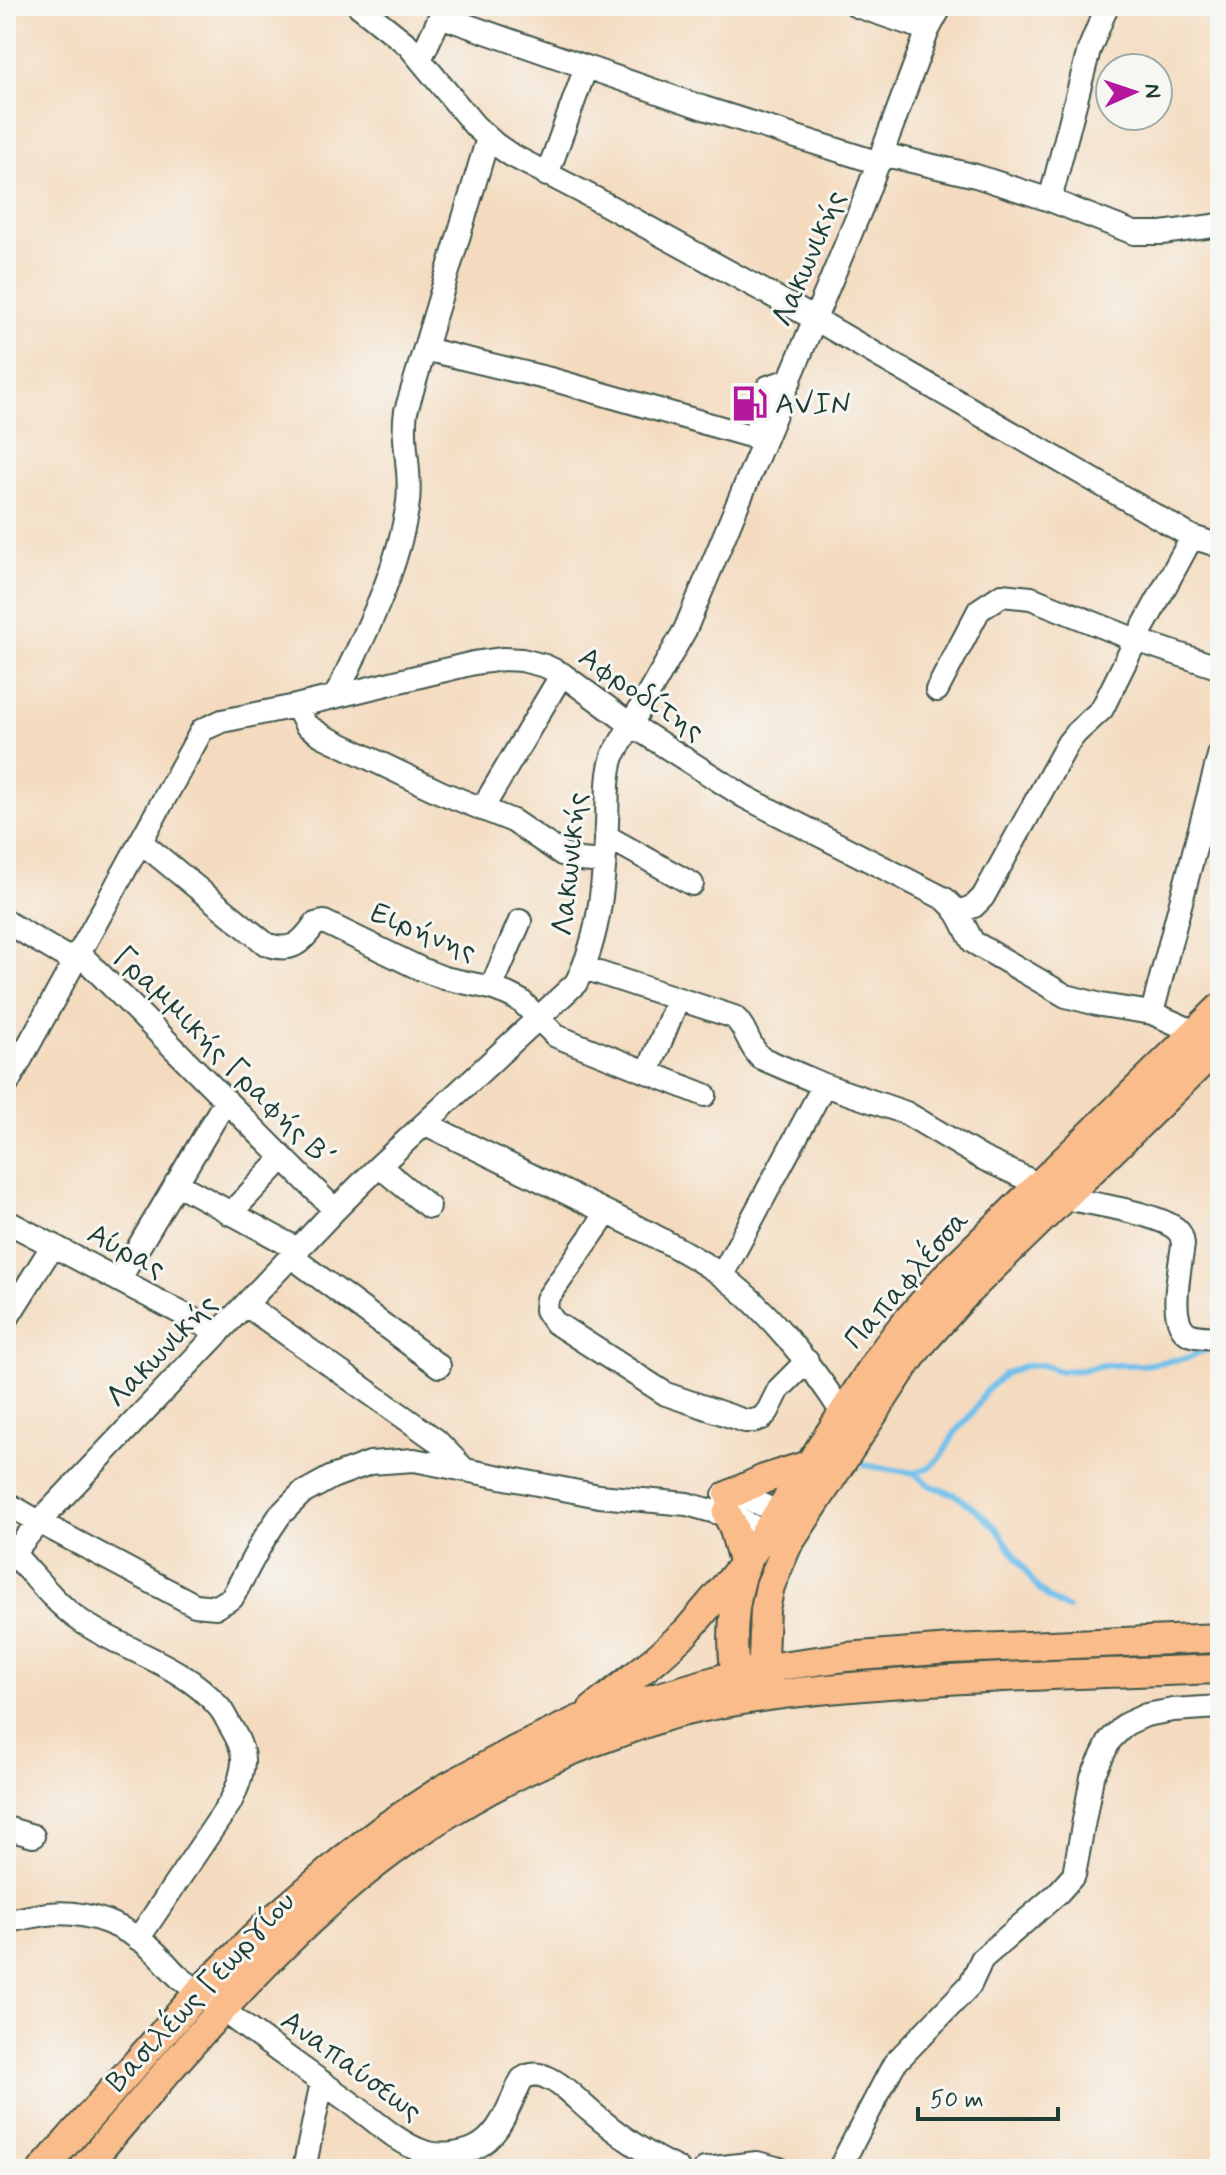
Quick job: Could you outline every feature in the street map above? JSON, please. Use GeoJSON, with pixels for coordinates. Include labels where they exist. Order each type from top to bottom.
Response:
{"type":"FeatureCollection","features":[{"type":"Feature","properties":{"kind":"main road","name":"Παπαφλέσσα"},"geometry":{"type":"LineString","coordinates":[[751,1685],[734,1606],[746,1563],[783,1530],[920,1345],[1052,1191],[1220,1008]]}},
{"type":"Feature","properties":{"kind":"main road","name":"Παπαφλέσσα"},"geometry":{"type":"LineString","coordinates":[[751,1685],[783,1530],[811,1464],[880,1356],[950,1272],[1052,1191],[1220,1045]]}},
{"type":"Feature","properties":{"kind":"main road"},"geometry":{"type":"LineString","coordinates":[[579,1720],[687,1631],[746,1563],[728,1505],[745,1489],[764,1479],[811,1464]]}},
{"type":"Feature","properties":{"kind":"main road"},"geometry":{"type":"LineString","coordinates":[[765,1610],[776,1632],[793,1650],[846,1657],[951,1649],[1220,1638]]}},
{"type":"Feature","properties":{"kind":"main road"},"geometry":{"type":"LineString","coordinates":[[579,1720],[751,1685],[846,1657]]}},
{"type":"Feature","properties":{"kind":"main road"},"geometry":{"type":"LineString","coordinates":[[751,1685],[836,1687],[955,1679],[1220,1669]]}},
{"type":"Feature","properties":{"kind":"main road","name":"Βασιλέως Γεωργίου"},"geometry":{"type":"LineString","coordinates":[[83,2169],[247,1981],[353,1882],[425,1827],[522,1772],[589,1743],[751,1685]]}},
{"type":"Feature","properties":{"kind":"main road","name":"Βασιλέως Γεωργίου"},"geometry":{"type":"LineString","coordinates":[[42,2168],[199,1992],[281,1912],[344,1859],[445,1788],[579,1720]]}},
{"type":"Feature","properties":{"kind":"street"},"geometry":{"type":"LineString","coordinates":[[359,6],[421,58],[465,115],[502,150],[815,319],[1192,537],[1220,546]]}},
{"type":"Feature","properties":{"kind":"street"},"geometry":{"type":"LineString","coordinates":[[857,6],[928,30]]}},
{"type":"Feature","properties":{"kind":"street","name":"Λακωνικής"},"geometry":{"type":"LineString","coordinates":[[10,1557],[39,1522],[335,1210],[568,991],[584,968],[595,927],[604,862],[610,764],[616,748],[685,630],[881,158],[928,30],[941,6]]}},
{"type":"Feature","properties":{"kind":"street"},"geometry":{"type":"LineString","coordinates":[[1050,200],[1089,50],[1107,6]]}},
{"type":"Feature","properties":{"kind":"street"},"geometry":{"type":"LineString","coordinates":[[421,58],[442,11],[586,67],[704,108],[881,158],[976,176],[1050,200],[1134,233],[1162,233],[1220,225]]}},
{"type":"Feature","properties":{"kind":"street"},"geometry":{"type":"LineString","coordinates":[[547,175],[586,67]]}},
{"type":"Feature","properties":{"kind":"street"},"geometry":{"type":"LineString","coordinates":[[335,697],[370,623],[404,522],[409,495],[405,416],[488,138]]}},
{"type":"Feature","properties":{"kind":"street"},"geometry":{"type":"LineString","coordinates":[[425,349],[554,380],[765,438]]}},
{"type":"Feature","properties":{"kind":"street"},"geometry":{"type":"LineString","coordinates":[[959,912],[974,906],[983,897],[1068,743],[1102,709],[1192,537]]}},
{"type":"Feature","properties":{"kind":"street"},"geometry":{"type":"LineString","coordinates":[[937,690],[979,610],[1002,595],[1031,598],[1136,640],[1220,668]]}},
{"type":"Feature","properties":{"kind":"street","name":"Αφροδίτης"},"geometry":{"type":"LineString","coordinates":[[6,1086],[202,730],[222,721],[486,660],[522,660],[562,674],[630,724],[745,797],[945,899],[959,912],[973,942],[1066,996],[1152,1013],[1195,1032]]}},
{"type":"Feature","properties":{"kind":"street"},"geometry":{"type":"LineString","coordinates":[[482,809],[562,674]]}},
{"type":"Feature","properties":{"kind":"street"},"geometry":{"type":"LineString","coordinates":[[296,706],[306,725],[313,730],[416,780],[513,821],[562,854],[580,860],[604,862]]}},
{"type":"Feature","properties":{"kind":"street"},"geometry":{"type":"LineString","coordinates":[[1152,1013],[1220,752]]}},
{"type":"Feature","properties":{"kind":"street"},"geometry":{"type":"LineString","coordinates":[[606,836],[692,884]]}},
{"type":"Feature","properties":{"kind":"street","name":"Ειρήνης"},"geometry":{"type":"LineString","coordinates":[[141,842],[270,945],[287,947],[298,944],[320,921],[421,969],[444,978],[491,988],[517,999],[548,1030],[561,1038],[705,1095]]}},
{"type":"Feature","properties":{"kind":"street"},"geometry":{"type":"LineString","coordinates":[[491,988],[520,921]]}},
{"type":"Feature","properties":{"kind":"street","name":"Γραμμικής Γραφής Β΄"},"geometry":{"type":"LineString","coordinates":[[6,922],[76,956],[335,1210]]}},
{"type":"Feature","properties":{"kind":"street"},"geometry":{"type":"LineString","coordinates":[[584,968],[734,1017],[742,1025],[758,1056],[824,1085],[906,1113],[982,1158],[1052,1191],[1173,1226],[1182,1235],[1183,1244],[1175,1312],[1179,1324],[1187,1333],[1220,1338]]}},
{"type":"Feature","properties":{"kind":"street"},"geometry":{"type":"LineString","coordinates":[[648,1072],[678,999]]}},
{"type":"Feature","properties":{"kind":"street"},"geometry":{"type":"LineString","coordinates":[[722,1275],[824,1085]]}},
{"type":"Feature","properties":{"kind":"street"},"geometry":{"type":"LineString","coordinates":[[119,1280],[226,1100]]}},
{"type":"Feature","properties":{"kind":"street"},"geometry":{"type":"LineString","coordinates":[[426,1124],[683,1251],[722,1275],[765,1315],[807,1361],[843,1414]]}},
{"type":"Feature","properties":{"kind":"street"},"geometry":{"type":"LineString","coordinates":[[230,1214],[283,1158]]}},
{"type":"Feature","properties":{"kind":"street"},"geometry":{"type":"LineString","coordinates":[[379,1166],[429,1207]]}},
{"type":"Feature","properties":{"kind":"street"},"geometry":{"type":"LineString","coordinates":[[176,1183],[295,1254],[439,1366]]}},
{"type":"Feature","properties":{"kind":"street"},"geometry":{"type":"LineString","coordinates":[[607,1213],[547,1299],[546,1310],[554,1322],[666,1394],[745,1421],[762,1418],[779,1389],[807,1361]]}},
{"type":"Feature","properties":{"kind":"street","name":"Αύρας"},"geometry":{"type":"LineString","coordinates":[[6,1221],[219,1333]]}},
{"type":"Feature","properties":{"kind":"street"},"geometry":{"type":"LineString","coordinates":[[6,1320],[53,1245]]}},
{"type":"Feature","properties":{"kind":"street"},"geometry":{"type":"LineString","coordinates":[[246,1305],[436,1440],[464,1469]]}},
{"type":"Feature","properties":{"kind":"street"},"geometry":{"type":"LineString","coordinates":[[6,1503],[195,1605],[216,1607],[232,1598],[262,1542],[280,1515],[301,1494],[370,1463],[414,1460],[599,1496],[728,1505],[783,1530]]}},
{"type":"Feature","properties":{"kind":"street"},"geometry":{"type":"LineString","coordinates":[[10,1557],[79,1619],[156,1660],[219,1706],[236,1735],[244,1758],[240,1781],[230,1803],[138,1939]]}},
{"type":"Feature","properties":{"kind":"street"},"geometry":{"type":"LineString","coordinates":[[839,2169],[894,2064],[970,1985],[982,1959],[1058,1893],[1074,1875],[1092,1777],[1110,1740],[1126,1724],[1146,1715],[1220,1707]]}},
{"type":"Feature","properties":{"kind":"street"},"geometry":{"type":"LineString","coordinates":[[6,1828],[33,1836]]}},
{"type":"Feature","properties":{"kind":"street","name":"Αναπαύσεως"},"geometry":{"type":"LineString","coordinates":[[6,1922],[61,1912],[110,1923],[138,1939],[199,1992],[407,2144],[439,2162],[479,2146],[488,2139],[505,2117],[522,2079],[527,2075],[538,2075],[547,2077],[613,2129],[678,2169]]}},
{"type":"Feature","properties":{"kind":"street"},"geometry":{"type":"LineString","coordinates":[[304,2169],[322,2082]]}},
{"type":"Feature","properties":{"kind":"street"},"geometry":{"type":"LineString","coordinates":[[705,2169],[757,2163],[780,2169]]}},
{"type":"Feature","properties":{"kind":"waterway"},"geometry":{"type":"LineString","coordinates":[[914,1473],[930,1467],[943,1454],[985,1392],[1004,1374],[1024,1366],[1042,1365],[1060,1371],[1103,1365],[1144,1365],[1187,1358],[1213,1347]]}},
{"type":"Feature","properties":{"kind":"waterway"},"geometry":{"type":"LineString","coordinates":[[864,1465],[914,1473],[931,1486],[954,1494],[998,1530],[1035,1585],[1050,1599],[1068,1609]]}},
{"type":"Feature","properties":{"kind":"waterway"},"geometry":{"type":"LineString","coordinates":[[1210,1726],[1220,1752]]}},
{"type":"Feature","properties":{"kind":"place","name":"AVIN"},"geometry":{"type":"Point","coordinates":[749,403]}}]}
